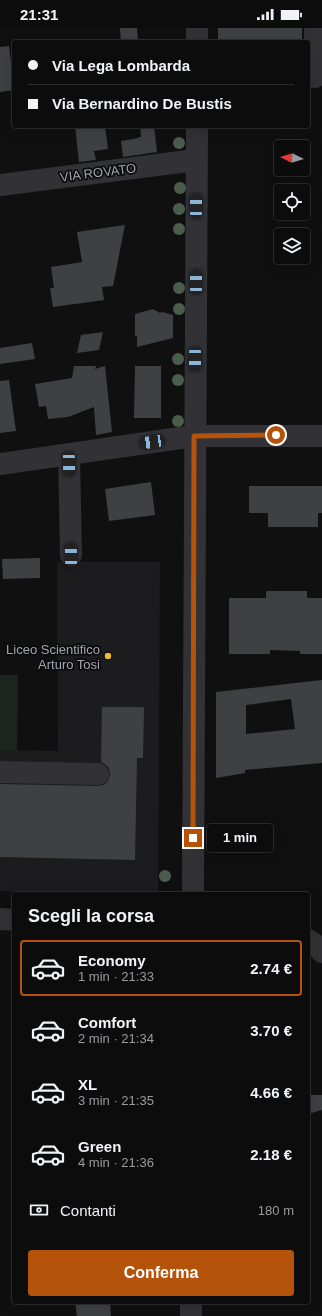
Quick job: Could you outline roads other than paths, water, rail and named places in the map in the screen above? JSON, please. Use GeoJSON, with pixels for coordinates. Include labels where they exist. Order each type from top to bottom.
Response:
{"type":"FeatureCollection","features":[{"type":"Feature","properties":{"kind":"street"},"geometry":{"type":"LineString","coordinates":[[197,28],[197,40]]}},
{"type":"Feature","properties":{"kind":"street"},"geometry":{"type":"LineString","coordinates":[[315,28],[315,77]]}},
{"type":"Feature","properties":{"kind":"street"},"geometry":{"type":"LineString","coordinates":[[193,892],[194,436],[197,128]]}},
{"type":"Feature","properties":{"kind":"street","name":"VIA ROVATO"},"geometry":{"type":"LineString","coordinates":[[0,185],[196,160]]}},
{"type":"Feature","properties":{"kind":"street"},"geometry":{"type":"LineString","coordinates":[[0,464],[194,436],[322,436]]}},
{"type":"Feature","properties":{"kind":"street"},"geometry":{"type":"LineString","coordinates":[[69,454],[71,555]]}},
{"type":"Feature","properties":{"kind":"street"},"geometry":{"type":"LineString","coordinates":[[0,772],[98,774]]}},
{"type":"Feature","properties":{"kind":"street"},"geometry":{"type":"LineString","coordinates":[[0,919],[12,920]]}},
{"type":"Feature","properties":{"kind":"street"},"geometry":{"type":"LineString","coordinates":[[310,941],[322,952]]}},
{"type":"Feature","properties":{"kind":"street"},"geometry":{"type":"LineString","coordinates":[[191,1304],[191,1316]]}},
{"type":"Feature","properties":{"kind":"place","name":"Liceo Scientifico Arturo Tosi"},"geometry":{"type":"Point","coordinates":[108,656]}}]}
